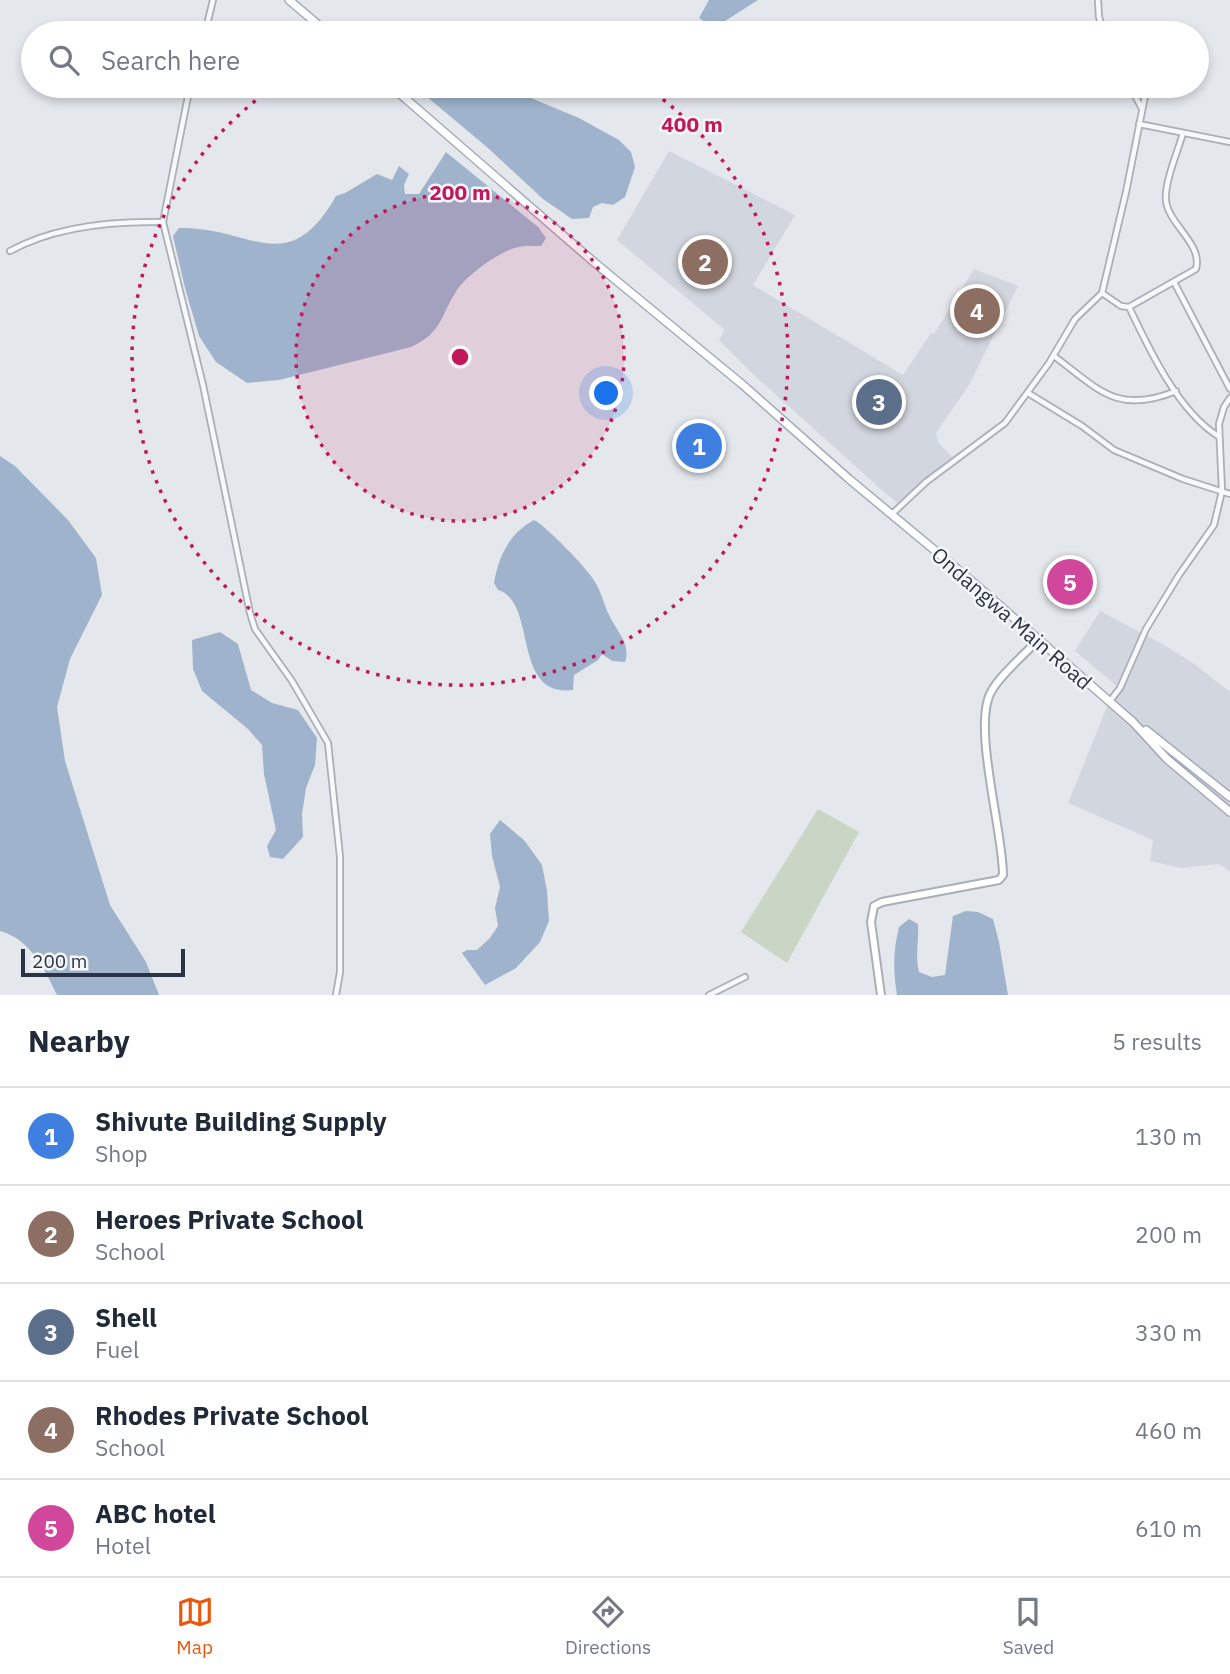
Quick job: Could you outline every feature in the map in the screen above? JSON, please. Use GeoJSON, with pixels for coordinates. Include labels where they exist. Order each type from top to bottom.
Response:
{"type":"FeatureCollection","features":[{"type":"Feature","properties":{"kind":"main road"},"geometry":{"type":"LineString","coordinates":[[289,0],[314,21]]}},
{"type":"Feature","properties":{"kind":"main road","name":"Ondangwa Main Road"},"geometry":{"type":"LineString","coordinates":[[405,98],[595,263],[743,385],[1109,702],[1230,797]]}},
{"type":"Feature","properties":{"kind":"main road","name":"Ondangwa Main Road"},"geometry":{"type":"LineString","coordinates":[[1133,722],[1167,759],[1230,811]]}},
{"type":"Feature","properties":{"kind":"street"},"geometry":{"type":"LineString","coordinates":[[208,21],[213,0]]}},
{"type":"Feature","properties":{"kind":"street"},"geometry":{"type":"LineString","coordinates":[[1098,0],[1100,21]]}},
{"type":"Feature","properties":{"kind":"street"},"geometry":{"type":"LineString","coordinates":[[188,98],[163,222],[203,385],[255,629],[292,681],[328,743],[340,857],[340,972],[336,995]]}},
{"type":"Feature","properties":{"kind":"street"},"geometry":{"type":"LineString","coordinates":[[1136,98],[1142,109]]}},
{"type":"Feature","properties":{"kind":"street"},"geometry":{"type":"LineString","coordinates":[[891,514],[926,482],[1005,423],[1054,356],[1075,319],[1102,293],[1144,98]]}},
{"type":"Feature","properties":{"kind":"street"},"geometry":{"type":"LineString","coordinates":[[1139,124],[1230,142]]}},
{"type":"Feature","properties":{"kind":"street"},"geometry":{"type":"LineString","coordinates":[[1102,293],[1121,306],[1129,307],[1194,271],[1198,264],[1196,254],[1166,203],[1170,177],[1183,132]]}},
{"type":"Feature","properties":{"kind":"street"},"geometry":{"type":"LineString","coordinates":[[10,251],[26,242],[94,226],[117,222],[163,222]]}},
{"type":"Feature","properties":{"kind":"street"},"geometry":{"type":"LineString","coordinates":[[1174,282],[1230,388]]}},
{"type":"Feature","properties":{"kind":"street"},"geometry":{"type":"LineString","coordinates":[[1129,307],[1147,344],[1176,391],[1202,425],[1219,436]]}},
{"type":"Feature","properties":{"kind":"street"},"geometry":{"type":"LineString","coordinates":[[1054,356],[1104,393],[1120,400],[1142,402],[1176,391]]}},
{"type":"Feature","properties":{"kind":"street"},"geometry":{"type":"LineString","coordinates":[[1028,393],[1082,426],[1114,450],[1183,479],[1230,494]]}},
{"type":"Feature","properties":{"kind":"street"},"geometry":{"type":"LineString","coordinates":[[1109,702],[1119,688],[1158,610],[1214,525],[1222,491],[1219,424],[1230,398]]}},
{"type":"Feature","properties":{"kind":"street"},"geometry":{"type":"LineString","coordinates":[[881,995],[871,922],[874,906],[882,902],[999,880],[1003,875],[985,736],[985,710],[992,690],[1038,640]]}},
{"type":"Feature","properties":{"kind":"street"},"geometry":{"type":"LineString","coordinates":[[709,995],[745,977]]}},
{"type":"Feature","properties":{"kind":"shaded area"},"geometry":{"type":"Polygon","coordinates":[[[669,151],[795,215],[753,285],[903,375],[931,333],[934,334],[974,269],[1018,286],[969,385],[936,433],[938,442],[955,460],[900,506],[756,377],[719,340],[725,330],[617,240],[669,151]]]}},
{"type":"Feature","properties":{"kind":"shaded area"},"geometry":{"type":"Polygon","coordinates":[[[1100,611],[1193,663],[1230,692],[1230,872],[1219,864],[1181,868],[1150,861],[1153,840],[1068,803],[1109,702],[1119,688],[1075,651],[1100,611]]]}},
{"type":"Feature","properties":{"kind":"green space"},"geometry":{"type":"Polygon","coordinates":[[[818,809],[859,832],[787,963],[741,932],[818,809]]]}},
{"type":"Feature","properties":{"kind":"water"},"geometry":{"type":"Polygon","coordinates":[[[709,0],[758,0],[725,21],[704,21],[699,18],[709,0]]]}},
{"type":"Feature","properties":{"kind":"water"},"geometry":{"type":"Polygon","coordinates":[[[428,98],[531,98],[579,118],[619,140],[631,152],[635,167],[625,197],[613,205],[602,203],[593,207],[589,218],[572,219],[543,199],[428,98]]]}},
{"type":"Feature","properties":{"kind":"water"},"geometry":{"type":"Polygon","coordinates":[[[446,152],[538,227],[546,238],[541,246],[512,249],[476,271],[457,290],[435,329],[411,347],[279,380],[247,383],[216,362],[199,336],[185,288],[173,236],[179,228],[204,230],[266,243],[284,243],[301,237],[318,222],[336,196],[377,174],[392,180],[399,166],[409,174],[404,185],[405,194],[419,194],[446,152]]]}},
{"type":"Feature","properties":{"kind":"water"},"geometry":{"type":"Polygon","coordinates":[[[0,456],[15,466],[68,520],[96,558],[102,595],[70,659],[57,707],[65,761],[110,905],[146,962],[159,995],[57,995],[41,965],[28,948],[11,935],[0,931],[0,456]]]}},
{"type":"Feature","properties":{"kind":"water"},"geometry":{"type":"Polygon","coordinates":[[[534,520],[557,539],[591,576],[626,650],[625,662],[612,661],[602,654],[598,660],[574,675],[573,690],[554,688],[541,679],[533,665],[518,612],[510,598],[498,590],[494,583],[506,546],[534,520]]]}},
{"type":"Feature","properties":{"kind":"water"},"geometry":{"type":"Polygon","coordinates":[[[220,632],[238,644],[251,690],[272,703],[298,710],[317,738],[315,765],[306,788],[302,814],[303,837],[283,859],[270,857],[267,846],[276,830],[264,774],[262,745],[248,729],[202,691],[193,669],[192,640],[220,632]]]}},
{"type":"Feature","properties":{"kind":"water"},"geometry":{"type":"Polygon","coordinates":[[[500,820],[524,840],[542,865],[549,921],[540,942],[516,968],[485,985],[462,953],[477,950],[498,926],[495,908],[500,887],[492,856],[490,834],[500,820]]]}},
{"type":"Feature","properties":{"kind":"water"},"geometry":{"type":"Polygon","coordinates":[[[966,911],[978,912],[993,919],[1008,995],[897,995],[894,961],[899,927],[909,919],[918,924],[919,972],[932,977],[945,975],[953,916],[966,911]]]}},
{"type":"Feature","properties":{"kind":"place","name":"Heroes Private School"},"geometry":{"type":"Point","coordinates":[705,262]}},
{"type":"Feature","properties":{"kind":"place","name":"Rhodes Private School"},"geometry":{"type":"Point","coordinates":[977,311]}},
{"type":"Feature","properties":{"kind":"place","name":"Shell"},"geometry":{"type":"Point","coordinates":[879,402]}},
{"type":"Feature","properties":{"kind":"place","name":"Shivute Building Supply"},"geometry":{"type":"Point","coordinates":[699,446]}},
{"type":"Feature","properties":{"kind":"place","name":"ABC hotel"},"geometry":{"type":"Point","coordinates":[1070,582]}}]}
